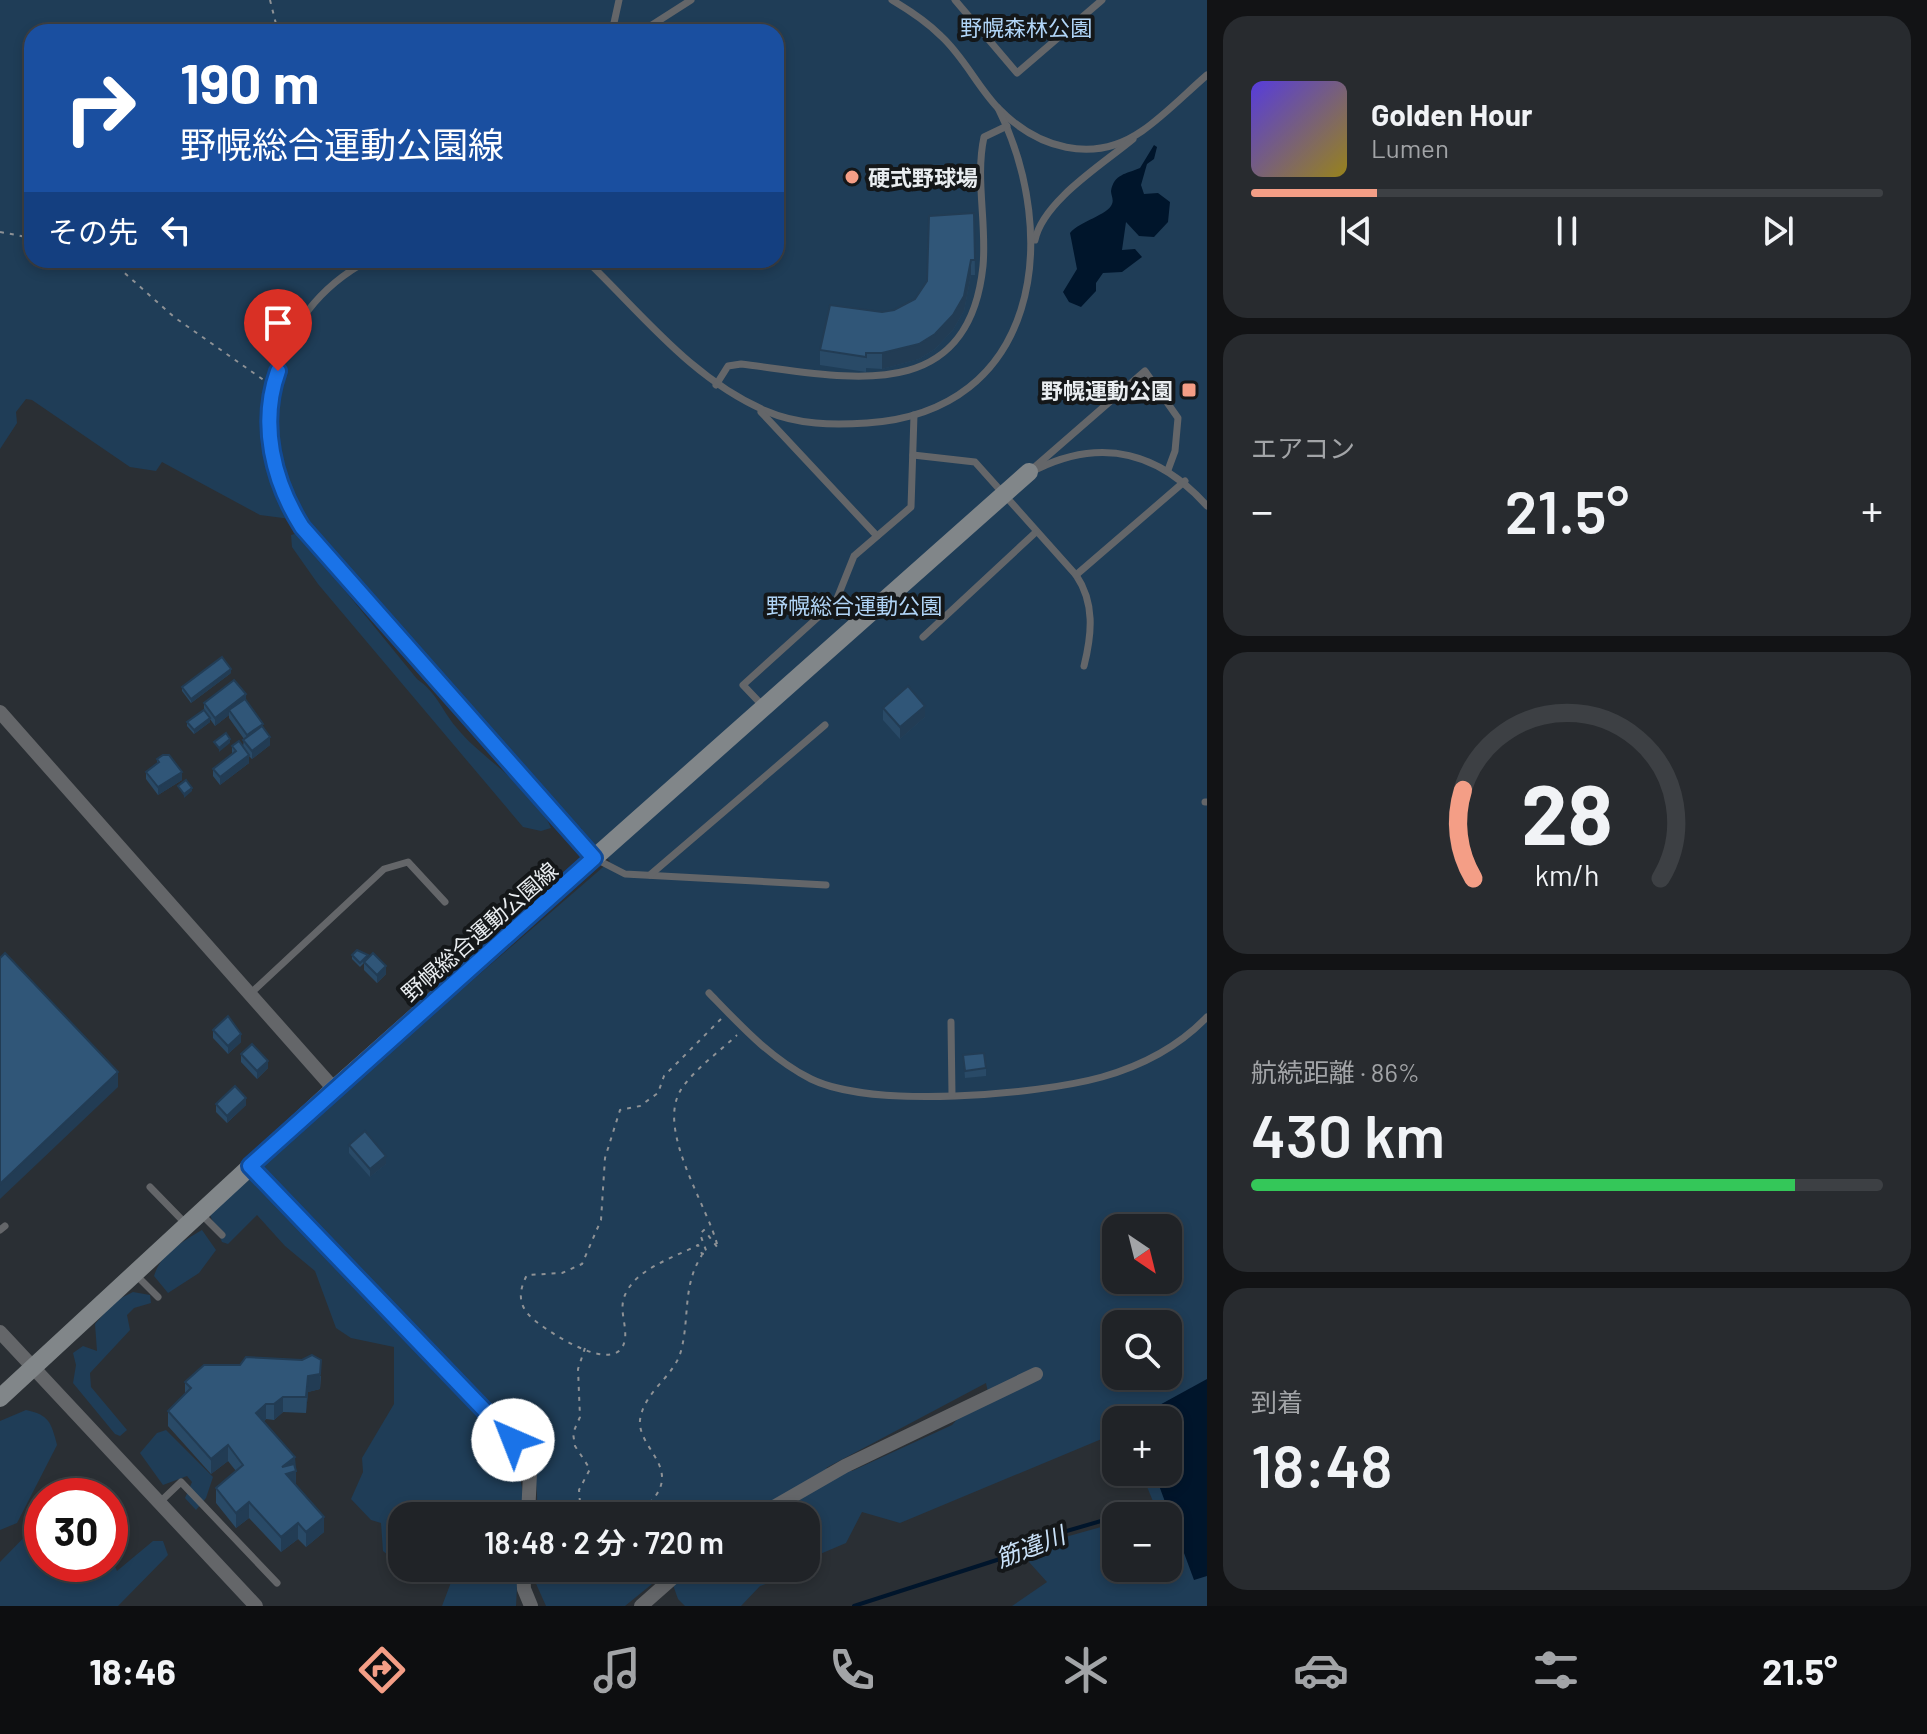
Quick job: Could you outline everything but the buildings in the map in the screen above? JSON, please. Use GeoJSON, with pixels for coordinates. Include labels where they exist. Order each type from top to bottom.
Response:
{"type":"FeatureCollection","features":[{"type":"Feature","properties":{"kind":"main road","name":"野幌総合運動公園線"},"geometry":{"type":"LineString","coordinates":[[0,1398],[334,1089],[1029,472]]}},
{"type":"Feature","properties":{"kind":"street"},"geometry":{"type":"LineString","coordinates":[[0,712],[334,1089]]}},
{"type":"Feature","properties":{"kind":"street"},"geometry":{"type":"LineString","coordinates":[[250,1166],[513,1440],[530,1473],[529,1502]]}},
{"type":"Feature","properties":{"kind":"street"},"geometry":{"type":"LineString","coordinates":[[0,1332],[256,1606]]}},
{"type":"Feature","properties":{"kind":"street"},"geometry":{"type":"LineString","coordinates":[[782,1502],[845,1466],[1036,1374]]}},
{"type":"Feature","properties":{"kind":"street"},"geometry":{"type":"LineString","coordinates":[[526,1582],[531,1606]]}},
{"type":"Feature","properties":{"kind":"street"},"geometry":{"type":"LineString","coordinates":[[641,1606],[668,1582]]}},
{"type":"Feature","properties":{"kind":"lane"},"geometry":{"type":"LineString","coordinates":[[614,24],[619,0]]}},
{"type":"Feature","properties":{"kind":"lane"},"geometry":{"type":"LineString","coordinates":[[654,24],[691,0]]}},
{"type":"Feature","properties":{"kind":"lane"},"geometry":{"type":"LineString","coordinates":[[892,0],[942,36],[998,108],[1007,126],[1023,178],[1033,246]]}},
{"type":"Feature","properties":{"kind":"lane"},"geometry":{"type":"LineString","coordinates":[[955,0],[1017,73],[1102,0]]}},
{"type":"Feature","properties":{"kind":"lane"},"geometry":{"type":"LineString","coordinates":[[594,268],[664,341],[716,385],[768,413],[823,425],[884,422],[938,409],[977,382],[1003,348],[1027,297],[1038,225],[1049,210],[1207,75]]}},
{"type":"Feature","properties":{"kind":"lane"},"geometry":{"type":"LineString","coordinates":[[998,108],[1037,139],[1068,149],[1105,148],[1141,132]]}},
{"type":"Feature","properties":{"kind":"lane"},"geometry":{"type":"LineString","coordinates":[[716,385],[728,366],[860,378],[912,371],[946,350],[961,333],[977,299],[983,265],[984,137],[1007,126]]}},
{"type":"Feature","properties":{"kind":"lane"},"geometry":{"type":"LineString","coordinates":[[357,268],[311,305],[293,335],[272,387],[270,441],[275,468],[280,488],[302,527],[594,858],[625,874],[826,885]]}},
{"type":"Feature","properties":{"kind":"lane"},"geometry":{"type":"LineString","coordinates":[[1029,472],[1145,371],[1178,418],[1175,451],[1168,470]]}},
{"type":"Feature","properties":{"kind":"lane"},"geometry":{"type":"LineString","coordinates":[[756,406],[877,536]]}},
{"type":"Feature","properties":{"kind":"lane"},"geometry":{"type":"LineString","coordinates":[[765,708],[743,685],[836,601],[854,556],[911,507],[914,415]]}},
{"type":"Feature","properties":{"kind":"lane"},"geometry":{"type":"LineString","coordinates":[[1029,472],[1067,457],[1103,452],[1128,454],[1168,470],[1185,481],[1207,506]]}},
{"type":"Feature","properties":{"kind":"lane"},"geometry":{"type":"LineString","coordinates":[[913,455],[975,462],[1076,575],[1086,589],[1090,610],[1084,666]]}},
{"type":"Feature","properties":{"kind":"lane"},"geometry":{"type":"LineString","coordinates":[[1076,575],[1185,481]]}},
{"type":"Feature","properties":{"kind":"lane"},"geometry":{"type":"LineString","coordinates":[[923,637],[1036,532]]}},
{"type":"Feature","properties":{"kind":"lane"},"geometry":{"type":"LineString","coordinates":[[650,875],[825,725]]}},
{"type":"Feature","properties":{"kind":"lane"},"geometry":{"type":"LineString","coordinates":[[250,994],[384,869],[408,862],[445,902]]}},
{"type":"Feature","properties":{"kind":"lane"},"geometry":{"type":"LineString","coordinates":[[709,993],[743,1029],[785,1064],[813,1081],[846,1090],[891,1096],[952,1095],[1064,1085],[1104,1077],[1155,1057],[1207,1017]]}},
{"type":"Feature","properties":{"kind":"lane"},"geometry":{"type":"LineString","coordinates":[[951,1022],[952,1095]]}},
{"type":"Feature","properties":{"kind":"lane"},"geometry":{"type":"LineString","coordinates":[[150,1187],[222,1235]]}},
{"type":"Feature","properties":{"kind":"lane"},"geometry":{"type":"LineString","coordinates":[[133,1272],[158,1297]]}},
{"type":"Feature","properties":{"kind":"lane"},"geometry":{"type":"LineString","coordinates":[[160,1502],[181,1482],[277,1583]]}},
{"type":"Feature","properties":{"kind":"path"},"geometry":{"type":"LineString","coordinates":[[270,0],[276,24]]}},
{"type":"Feature","properties":{"kind":"path"},"geometry":{"type":"LineString","coordinates":[[0,232],[24,236]]}},
{"type":"Feature","properties":{"kind":"path"},"geometry":{"type":"LineString","coordinates":[[119,268],[174,317],[272,387]]}},
{"type":"Feature","properties":{"kind":"path"},"geometry":{"type":"LineString","coordinates":[[702,1254],[698,1245],[637,1277],[626,1292],[621,1312],[625,1338],[621,1349],[604,1355],[555,1336],[525,1312],[520,1299],[527,1275],[562,1273],[582,1264],[601,1220],[605,1158],[620,1110],[640,1106],[658,1093],[664,1076],[728,1012]]}},
{"type":"Feature","properties":{"kind":"path"},"geometry":{"type":"LineString","coordinates":[[648,1502],[656,1494],[662,1476],[659,1460],[641,1431],[640,1417],[652,1391],[674,1365],[681,1351],[687,1286],[702,1254],[707,1253],[700,1234],[704,1230],[718,1248],[699,1205],[679,1143],[674,1109],[681,1089],[743,1029]]}},
{"type":"Feature","properties":{"kind":"path"},"geometry":{"type":"LineString","coordinates":[[580,1502],[579,1490],[590,1469],[575,1446],[573,1433],[580,1417],[578,1369],[585,1348]]}},
{"type":"Feature","properties":{"kind":"green space","name":"野幌総合運動公園"},"geometry":{"type":"Polygon","coordinates":[[[0,0],[1207,0],[1207,1606],[1012,1606],[1047,1582],[1029,1562],[1044,1543],[1101,1527],[1102,1582],[1182,1582],[1182,1502],[1153,1502],[1147,1486],[1182,1486],[1182,1406],[1102,1406],[1102,1439],[900,1523],[862,1512],[846,1543],[820,1554],[820,1502],[537,1502],[535,1478],[524,1449],[479,1397],[472,1406],[511,1456],[524,1502],[388,1502],[388,1555],[383,1551],[381,1523],[371,1520],[351,1499],[363,1472],[362,1458],[394,1404],[394,1347],[351,1338],[336,1328],[315,1271],[285,1246],[257,1215],[228,1244],[222,1242],[210,1215],[302,1128],[610,861],[582,838],[582,829],[564,814],[549,793],[306,521],[260,515],[162,462],[156,471],[130,467],[32,400],[26,399],[16,412],[17,423],[0,449],[0,0]],[[986,1383],[826,1468],[852,1471],[952,1425],[965,1411],[989,1397],[986,1383]]]}},
{"type":"Feature","properties":{"kind":"green space"},"geometry":{"type":"Polygon","coordinates":[[[298,533],[434,696],[456,727],[521,787],[543,813],[551,828],[541,831],[523,827],[318,584],[292,547],[291,535],[298,533]]]}},
{"type":"Feature","properties":{"kind":"green space"},"geometry":{"type":"Polygon","coordinates":[[[202,1230],[216,1250],[199,1273],[168,1293],[154,1276],[157,1268],[173,1249],[202,1230]]]}},
{"type":"Feature","properties":{"kind":"green space"},"geometry":{"type":"Polygon","coordinates":[[[133,1292],[150,1295],[151,1303],[134,1308],[127,1315],[130,1330],[90,1373],[91,1387],[127,1430],[120,1436],[115,1434],[73,1383],[76,1365],[73,1353],[83,1346],[97,1351],[95,1324],[115,1301],[133,1292]]]}},
{"type":"Feature","properties":{"kind":"green space"},"geometry":{"type":"Polygon","coordinates":[[[26,1410],[40,1414],[48,1421],[57,1445],[40,1478],[24,1478],[24,1509],[17,1523],[0,1530],[0,1421],[26,1410]]]}},
{"type":"Feature","properties":{"kind":"green space"},"geometry":{"type":"Polygon","coordinates":[[[166,1430],[213,1477],[206,1498],[196,1510],[185,1498],[192,1482],[187,1476],[163,1485],[140,1453],[157,1433],[166,1430]]]}},
{"type":"Feature","properties":{"kind":"green space"},"geometry":{"type":"Polygon","coordinates":[[[24,1537],[24,1582],[128,1582],[128,1562],[153,1541],[163,1541],[168,1555],[118,1606],[0,1606],[0,1562],[24,1537]]]}},
{"type":"Feature","properties":{"kind":"green space"},"geometry":{"type":"Polygon","coordinates":[[[451,1582],[517,1582],[516,1606],[442,1606],[451,1582]]]}},
{"type":"Feature","properties":{"kind":"green space"},"geometry":{"type":"Polygon","coordinates":[[[535,1582],[654,1582],[625,1606],[546,1606],[535,1582]]]}},
{"type":"Feature","properties":{"kind":"green space"},"geometry":{"type":"Polygon","coordinates":[[[672,1582],[772,1582],[760,1586],[741,1606],[685,1606],[678,1599],[672,1582]]]}},
{"type":"Feature","properties":{"kind":"shaded area"},"geometry":{"type":"Polygon","coordinates":[[[1154,145],[1157,147],[1154,159],[1147,164],[1141,185],[1144,194],[1158,193],[1170,202],[1168,222],[1154,237],[1139,236],[1126,222],[1122,250],[1135,249],[1142,257],[1122,272],[1103,273],[1096,283],[1096,291],[1081,307],[1069,302],[1063,292],[1077,269],[1070,233],[1109,208],[1113,202],[1111,191],[1115,181],[1121,175],[1140,168],[1154,145]]]}},
{"type":"Feature","properties":{"kind":"shaded area"},"geometry":{"type":"Polygon","coordinates":[[[1207,1379],[1207,1576],[1194,1580],[1182,1548],[1182,1502],[1165,1502],[1159,1486],[1182,1486],[1182,1406],[1158,1406],[1207,1379]]]}},
{"type":"Feature","properties":{"kind":"waterway","name":"筋違川"},"geometry":{"type":"LineString","coordinates":[[854,1606],[1003,1558],[1039,1539],[1170,1501]]}},
{"type":"Feature","properties":{"kind":"place","name":"硬式野球場"},"geometry":{"type":"Point","coordinates":[852,177]}},
{"type":"Feature","properties":{"kind":"place","name":"野幌運動公園"},"geometry":{"type":"Point","coordinates":[1189,390]}},
{"type":"Feature","properties":{"kind":"route"},"geometry":{"type":"LineString","coordinates":[[278,371],[272,387],[270,441],[280,488],[302,527],[594,858],[250,1166],[513,1440]]}},
{"type":"Feature","properties":{"kind":"park label","name":"野幌森林公園"},"geometry":{"type":"Point","coordinates":[1026,27]}}]}
